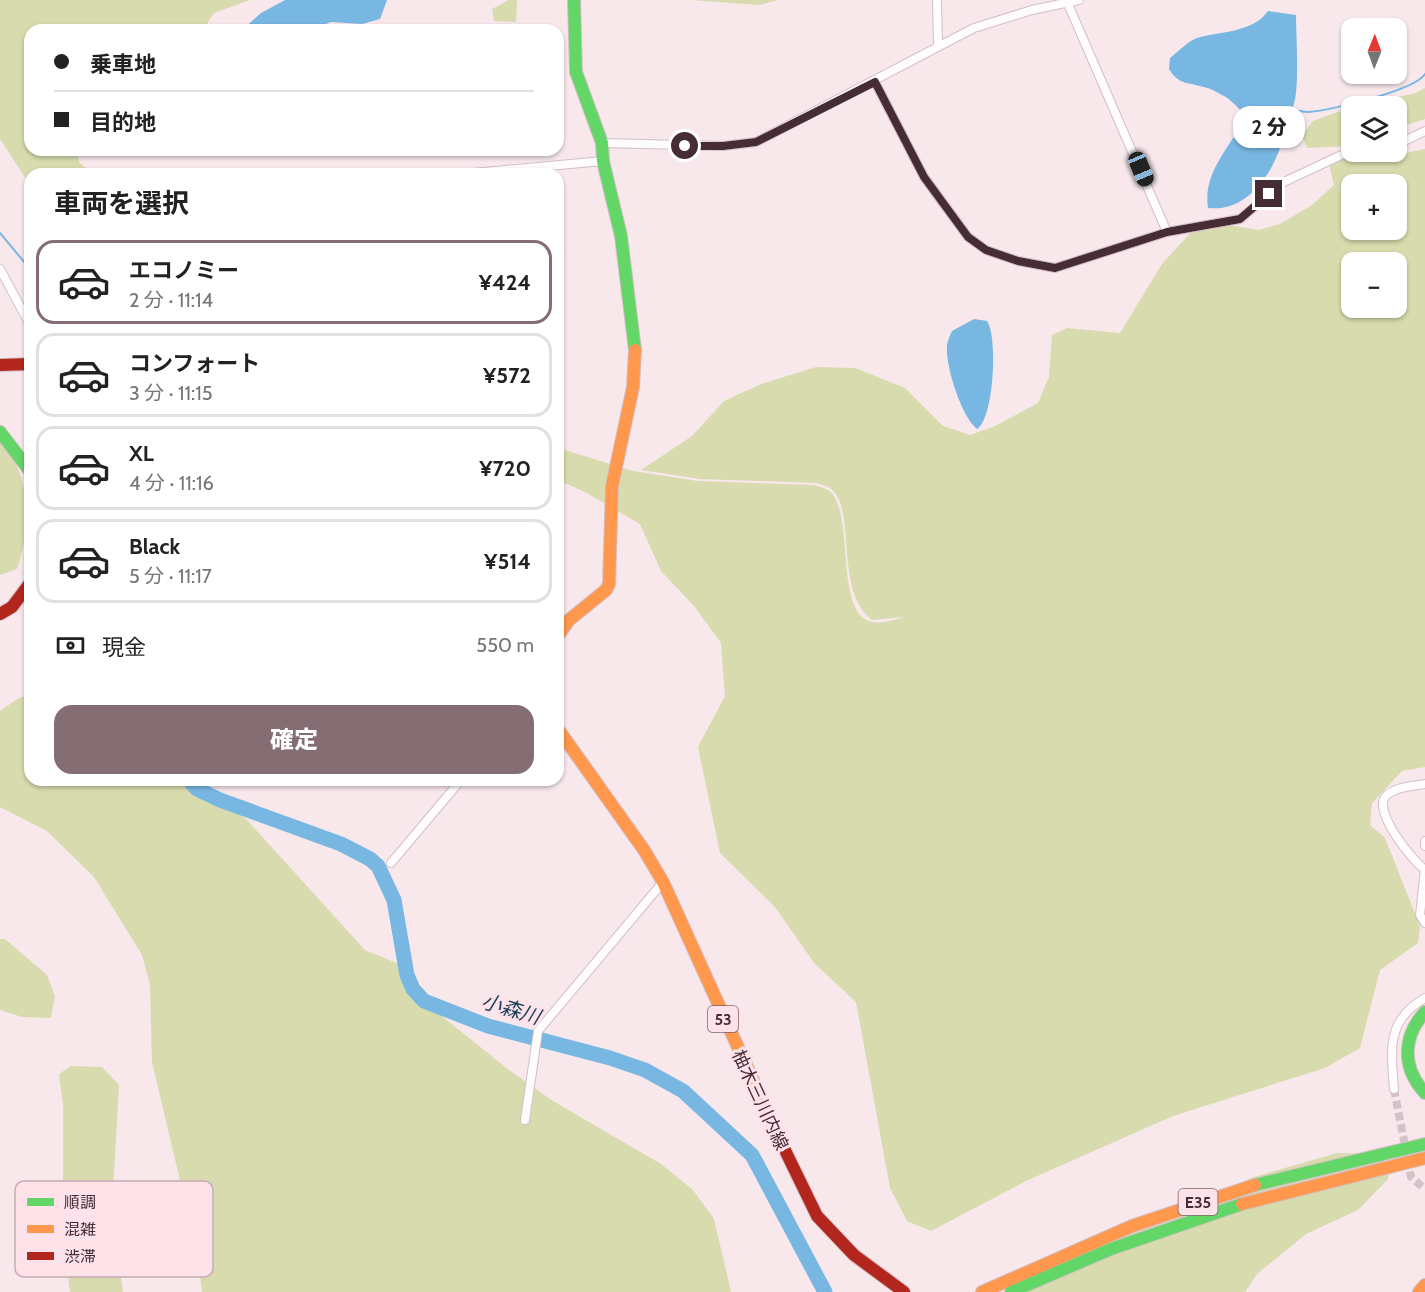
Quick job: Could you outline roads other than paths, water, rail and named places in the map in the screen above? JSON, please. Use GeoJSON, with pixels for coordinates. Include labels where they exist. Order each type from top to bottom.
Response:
{"type":"FeatureCollection","features":[{"type":"Feature","properties":{"kind":"main road"},"geometry":{"type":"LineString","coordinates":[[564,627],[569,620],[606,590],[609,584],[612,486],[633,387],[635,349],[633,318],[621,236],[603,161],[602,143],[576,72],[574,0]]}},
{"type":"Feature","properties":{"kind":"main road"},"geometry":{"type":"LineString","coordinates":[[0,365],[24,364]]}},
{"type":"Feature","properties":{"kind":"main road"},"geometry":{"type":"LineString","coordinates":[[0,432],[24,463]]}},
{"type":"Feature","properties":{"kind":"main road"},"geometry":{"type":"LineString","coordinates":[[0,614],[12,607],[24,591]]}},
{"type":"Feature","properties":{"kind":"main road","name":"柚木三川内線"},"geometry":{"type":"LineString","coordinates":[[564,737],[644,850],[663,882],[753,1086],[817,1216],[854,1255],[904,1292]]}},
{"type":"Feature","properties":{"kind":"main road"},"geometry":{"type":"LineString","coordinates":[[1425,1012],[1409,1034],[1407,1052],[1410,1071],[1425,1093]]}},
{"type":"Feature","properties":{"kind":"main road"},"geometry":{"type":"LineString","coordinates":[[1425,1023],[1417,1037],[1415,1058],[1425,1080]]}},
{"type":"Feature","properties":{"kind":"main road","name":"E35"},"geometry":{"type":"LineString","coordinates":[[982,1292],[1096,1240],[1182,1207],[1267,1181],[1425,1144]]}},
{"type":"Feature","properties":{"kind":"main road","name":"E35"},"geometry":{"type":"LineString","coordinates":[[1011,1292],[1111,1249],[1186,1221],[1271,1195],[1425,1158]]}},
{"type":"Feature","properties":{"kind":"main road"},"geometry":{"type":"LineString","coordinates":[[1419,1292],[1425,1285]]}},
{"type":"Feature","properties":{"kind":"street"},"geometry":{"type":"LineString","coordinates":[[937,0],[938,46]]}},
{"type":"Feature","properties":{"kind":"street"},"geometry":{"type":"LineString","coordinates":[[602,143],[658,146],[744,145],[756,142],[875,82],[974,28],[1032,10],[1079,0]]}},
{"type":"Feature","properties":{"kind":"street"},"geometry":{"type":"LineString","coordinates":[[1068,4],[1167,232]]}},
{"type":"Feature","properties":{"kind":"street"},"geometry":{"type":"LineString","coordinates":[[875,82],[924,177],[968,237],[986,250],[1018,261],[1055,268],[1167,232],[1240,219],[1284,182],[1341,155]]}},
{"type":"Feature","properties":{"kind":"street"},"geometry":{"type":"LineString","coordinates":[[1407,140],[1425,131]]}},
{"type":"Feature","properties":{"kind":"street"},"geometry":{"type":"LineString","coordinates":[[527,168],[603,161]]}},
{"type":"Feature","properties":{"kind":"street"},"geometry":{"type":"LineString","coordinates":[[0,268],[24,314]]}},
{"type":"Feature","properties":{"kind":"street"},"geometry":{"type":"LineString","coordinates":[[1425,784],[1395,790],[1385,797],[1383,805],[1384,814],[1397,838],[1415,862],[1425,869],[1420,915],[1425,923]]}},
{"type":"Feature","properties":{"kind":"street"},"geometry":{"type":"LineString","coordinates":[[391,863],[456,786]]}},
{"type":"Feature","properties":{"kind":"street"},"geometry":{"type":"LineString","coordinates":[[1425,841],[1425,846]]}},
{"type":"Feature","properties":{"kind":"street"},"geometry":{"type":"LineString","coordinates":[[525,1120],[538,1031],[663,882]]}},
{"type":"Feature","properties":{"kind":"street"},"geometry":{"type":"LineString","coordinates":[[1394,1089],[1393,1035],[1397,1022],[1408,1009],[1425,998]]}},
{"type":"Feature","properties":{"kind":"water"},"geometry":{"type":"Polygon","coordinates":[[[285,0],[387,0],[380,19],[362,24],[331,22],[326,24],[249,24],[261,13],[285,0]]]}},
{"type":"Feature","properties":{"kind":"water"},"geometry":{"type":"Polygon","coordinates":[[[1268,11],[1296,15],[1295,99],[1290,112],[1281,118],[1263,121],[1252,118],[1224,96],[1209,89],[1185,83],[1169,69],[1170,58],[1194,39],[1254,24],[1268,11]]]}},
{"type":"Feature","properties":{"kind":"water"},"geometry":{"type":"Polygon","coordinates":[[[1233,138],[1280,148],[1269,171],[1254,191],[1233,205],[1208,208],[1210,179],[1233,138]]]}},
{"type":"Feature","properties":{"kind":"water"},"geometry":{"type":"Polygon","coordinates":[[[974,319],[987,321],[993,359],[991,394],[983,422],[977,429],[965,413],[955,390],[947,354],[947,345],[952,331],[974,319]]]}},
{"type":"Feature","properties":{"kind":"waterway"},"geometry":{"type":"LineString","coordinates":[[1290,109],[1308,112],[1352,104],[1406,87],[1425,74]]}},
{"type":"Feature","properties":{"kind":"waterway"},"geometry":{"type":"LineString","coordinates":[[0,233],[24,262]]}},
{"type":"Feature","properties":{"kind":"waterway","name":"小森川"},"geometry":{"type":"LineString","coordinates":[[194,786],[220,800],[341,844],[370,859],[378,866],[394,900],[407,975],[413,989],[424,1001],[488,1026],[610,1058],[645,1070],[683,1091],[752,1155],[825,1292]]}},
{"type":"Feature","properties":{"kind":"tunnel"},"geometry":{"type":"LineString","coordinates":[[1394,1089],[1411,1177],[1425,1189]]}}]}
